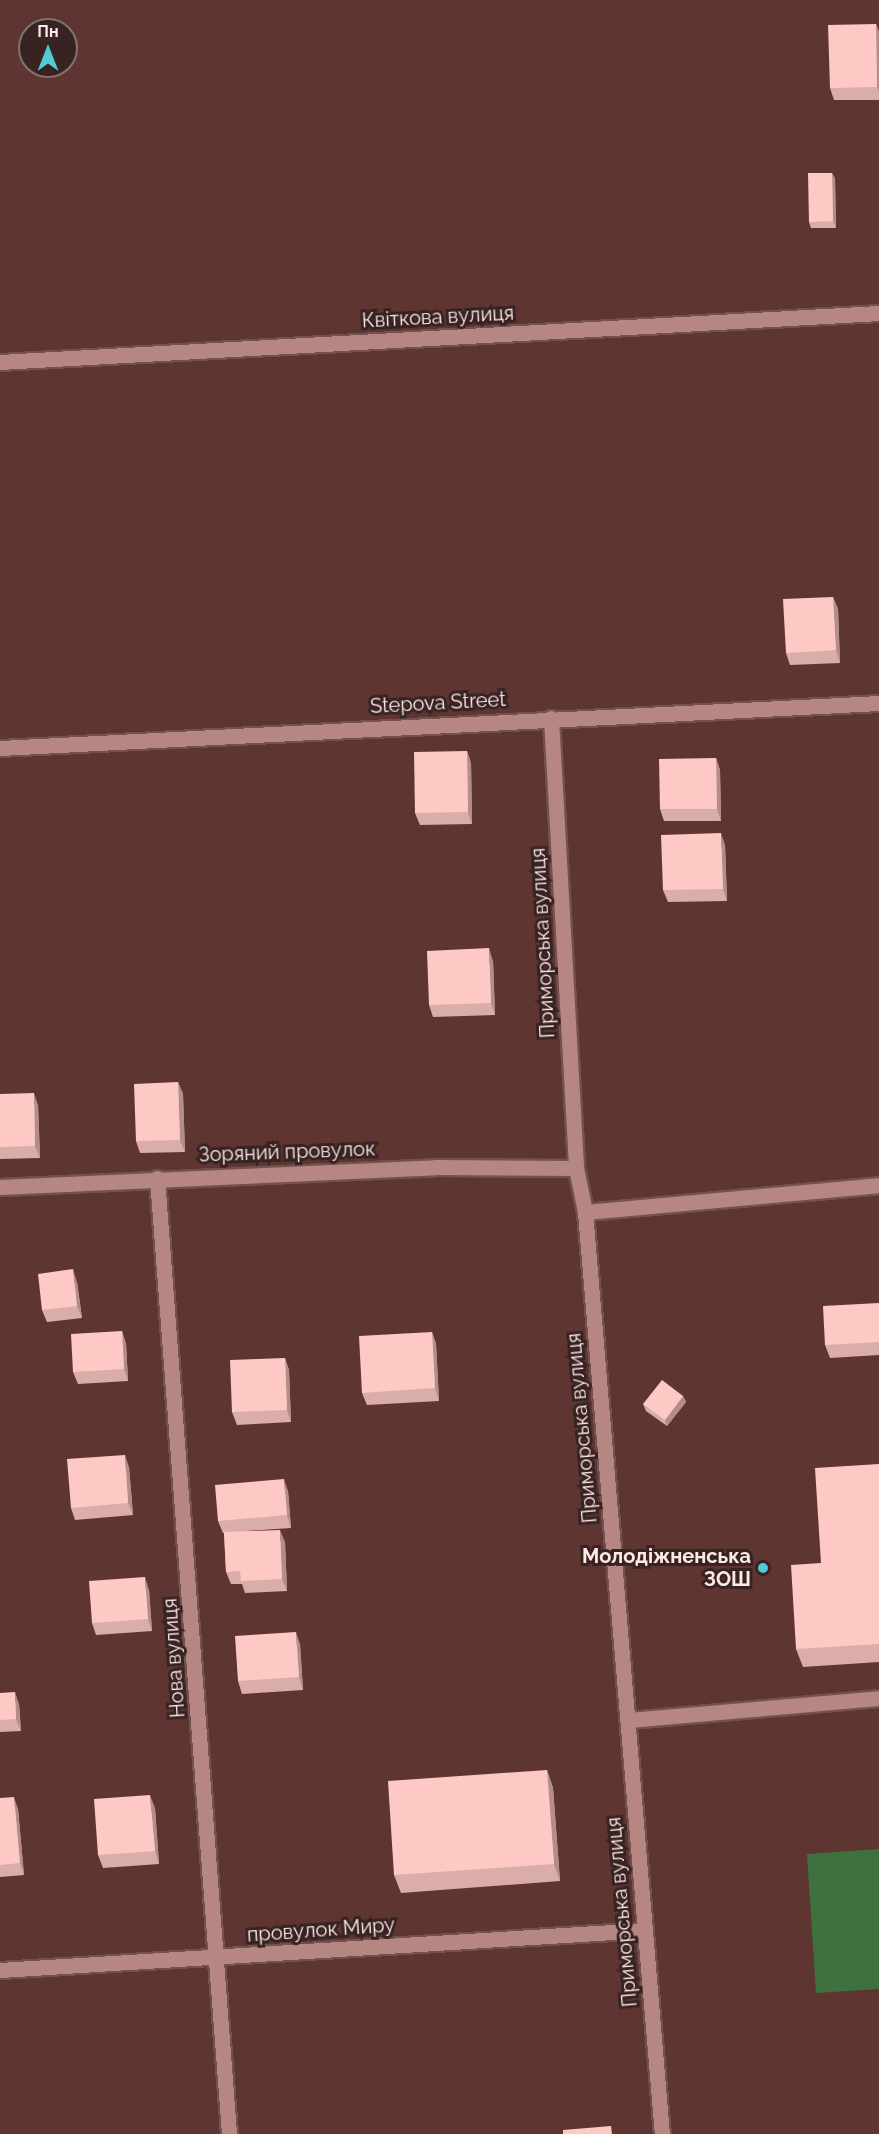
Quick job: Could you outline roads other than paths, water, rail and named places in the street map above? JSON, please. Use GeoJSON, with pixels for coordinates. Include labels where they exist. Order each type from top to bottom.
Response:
{"type":"FeatureCollection","features":[{"type":"Feature","properties":{"kind":"street","name":"Квіткова вулиця"},"geometry":{"type":"LineString","coordinates":[[0,362],[879,313]]}},
{"type":"Feature","properties":{"kind":"street","name":"Stepova Street"},"geometry":{"type":"LineString","coordinates":[[0,748],[879,702]]}},
{"type":"Feature","properties":{"kind":"street","name":"Приморська вулиця"},"geometry":{"type":"LineString","coordinates":[[551,718],[576,1168],[585,1212],[662,2134]]}},
{"type":"Feature","properties":{"kind":"street","name":"Зоряний провулок"},"geometry":{"type":"LineString","coordinates":[[0,1187],[436,1167],[576,1168]]}},
{"type":"Feature","properties":{"kind":"street","name":"Нова вулиця"},"geometry":{"type":"LineString","coordinates":[[157,1178],[218,1958],[229,2134]]}},
{"type":"Feature","properties":{"kind":"street"},"geometry":{"type":"LineString","coordinates":[[585,1212],[879,1185]]}},
{"type":"Feature","properties":{"kind":"street"},"geometry":{"type":"LineString","coordinates":[[628,1720],[879,1698]]}},
{"type":"Feature","properties":{"kind":"street","name":"провулок Миру"},"geometry":{"type":"LineString","coordinates":[[0,1970],[645,1930]]}},
{"type":"Feature","properties":{"kind":"place","name":"Молодіжненська ЗОШ"},"geometry":{"type":"Point","coordinates":[763,1568]}}]}
